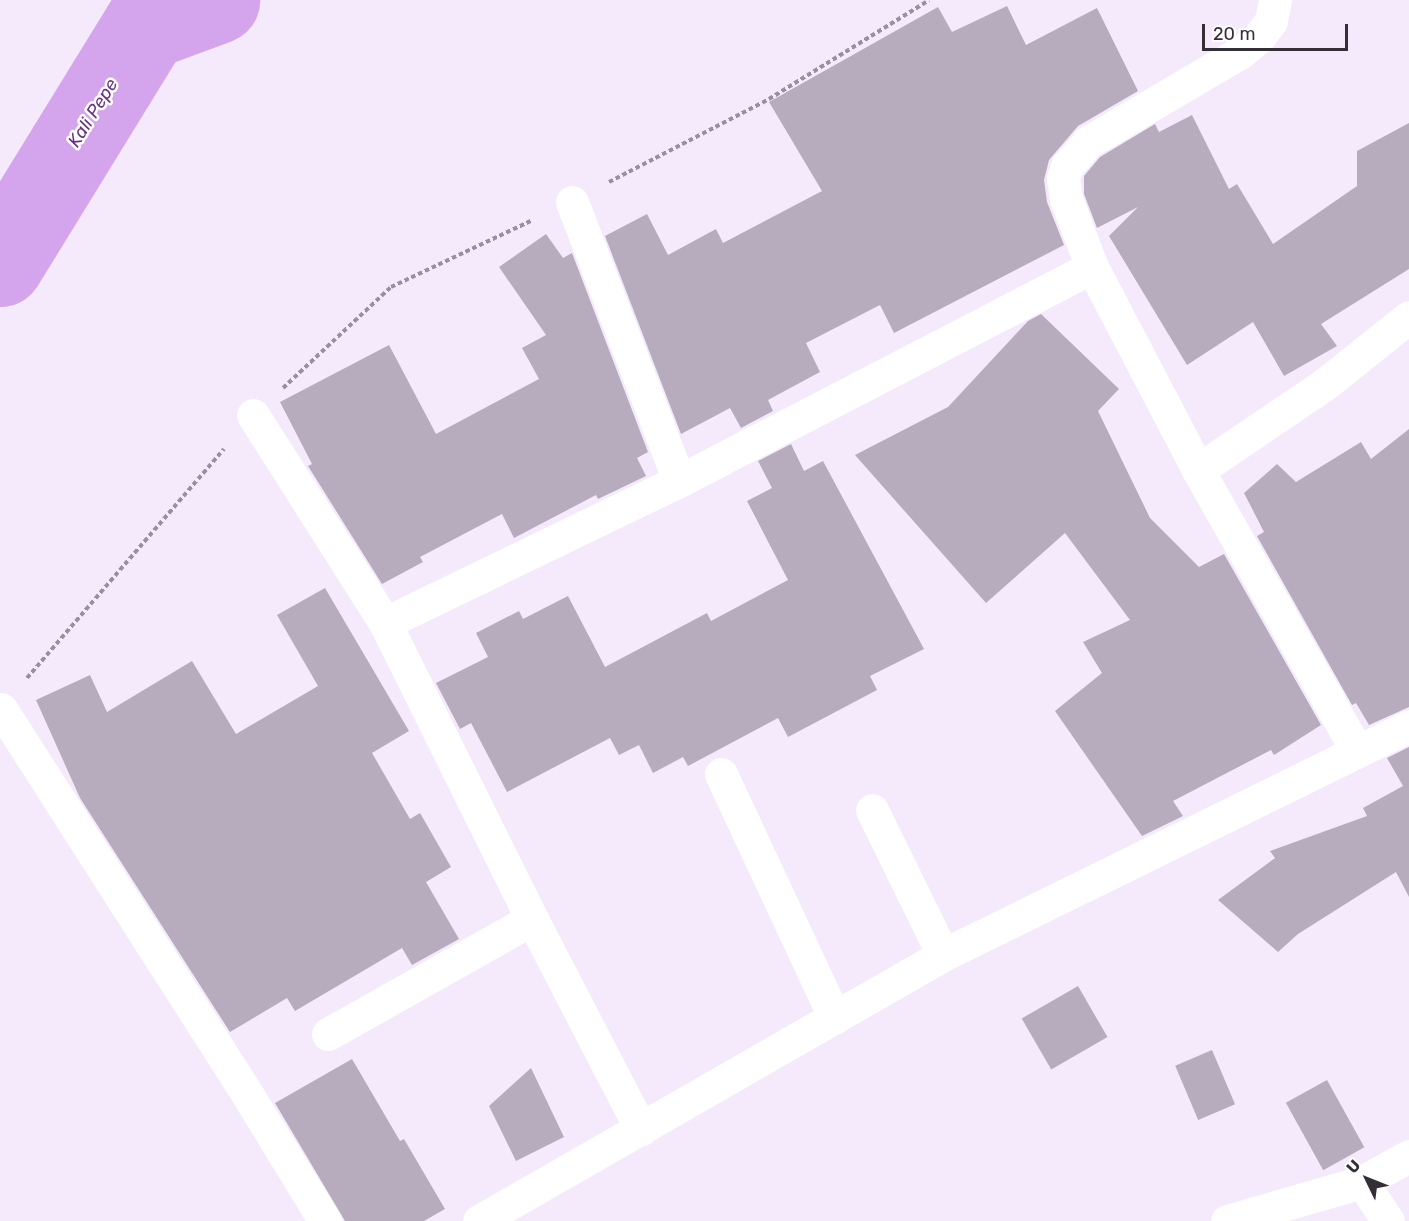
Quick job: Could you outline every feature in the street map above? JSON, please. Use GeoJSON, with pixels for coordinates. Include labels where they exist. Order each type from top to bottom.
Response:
{"type":"FeatureCollection","features":[{"type":"Feature","properties":{"kind":"street"},"geometry":{"type":"LineString","coordinates":[[1275,0],[1271,21],[1258,38],[1241,52],[1088,142],[1067,166],[1063,178],[1066,199],[1092,267],[1198,470],[1357,751]]}},
{"type":"Feature","properties":{"kind":"street"},"geometry":{"type":"LineString","coordinates":[[572,202],[679,481]]}},
{"type":"Feature","properties":{"kind":"street"},"geometry":{"type":"LineString","coordinates":[[385,623],[679,481],[1092,267]]}},
{"type":"Feature","properties":{"kind":"street"},"geometry":{"type":"LineString","coordinates":[[1198,470],[1325,384],[1409,317]]}},
{"type":"Feature","properties":{"kind":"street"},"geometry":{"type":"LineString","coordinates":[[253,415],[385,623],[532,919],[641,1129]]}},
{"type":"Feature","properties":{"kind":"street"},"geometry":{"type":"LineString","coordinates":[[1,709],[241,1084],[325,1221]]}},
{"type":"Feature","properties":{"kind":"street"},"geometry":{"type":"LineString","coordinates":[[479,1221],[943,955],[1409,726]]}},
{"type":"Feature","properties":{"kind":"street"},"geometry":{"type":"LineString","coordinates":[[721,774],[835,1018]]}},
{"type":"Feature","properties":{"kind":"street"},"geometry":{"type":"LineString","coordinates":[[872,810],[943,955]]}},
{"type":"Feature","properties":{"kind":"street"},"geometry":{"type":"LineString","coordinates":[[328,1034],[532,919]]}},
{"type":"Feature","properties":{"kind":"street"},"geometry":{"type":"LineString","coordinates":[[1227,1221],[1362,1182],[1409,1156]]}},
{"type":"Feature","properties":{"kind":"street"},"geometry":{"type":"LineString","coordinates":[[1362,1182],[1388,1221]]}},
{"type":"Feature","properties":{"kind":"path"},"geometry":{"type":"LineString","coordinates":[[1,709],[253,415],[391,287],[572,202],[769,99],[929,0]]}},
{"type":"Feature","properties":{"kind":"building"},"geometry":{"type":"Polygon","coordinates":[[[1007,6],[1026,45],[1097,8],[1138,91],[1078,126],[1049,160],[1044,180],[1047,202],[1064,245],[894,333],[880,305],[806,343],[820,372],[768,400],[773,411],[741,428],[730,408],[681,434],[605,236],[647,214],[668,255],[716,229],[723,243],[822,191],[769,102],[938,7],[952,32],[1007,6]]]}},
{"type":"Feature","properties":{"kind":"building"},"geometry":{"type":"Polygon","coordinates":[[[1192,115],[1229,189],[1237,184],[1273,244],[1357,186],[1357,151],[1409,123],[1409,269],[1321,324],[1337,346],[1284,376],[1253,322],[1187,365],[1109,236],[1138,207],[1097,228],[1084,194],[1084,176],[1100,157],[1155,124],[1159,132],[1192,115]]]}},
{"type":"Feature","properties":{"kind":"building"},"geometry":{"type":"Polygon","coordinates":[[[546,234],[563,258],[572,253],[648,452],[637,458],[646,476],[598,499],[596,495],[514,538],[502,514],[420,557],[423,562],[382,584],[308,466],[312,464],[280,402],[389,345],[436,434],[539,379],[522,348],[546,335],[499,267],[546,234]]]}},
{"type":"Feature","properties":{"kind":"building"},"geometry":{"type":"Polygon","coordinates":[[[1041,314],[1119,389],[1098,411],[1150,518],[1199,567],[1224,554],[1321,725],[1274,755],[1271,750],[1173,801],[1183,816],[1142,836],[1055,711],[1102,673],[1083,642],[1130,620],[1065,533],[986,603],[855,455],[948,407],[1028,321],[1041,314]]]}},
{"type":"Feature","properties":{"kind":"building"},"geometry":{"type":"Polygon","coordinates":[[[1409,429],[1409,707],[1369,725],[1356,703],[1352,705],[1257,536],[1264,532],[1244,493],[1277,464],[1296,482],[1361,442],[1371,459],[1409,429]]]}},
{"type":"Feature","properties":{"kind":"building"},"geometry":{"type":"Polygon","coordinates":[[[791,444],[804,471],[823,461],[924,649],[870,676],[877,690],[788,737],[778,718],[688,766],[683,757],[653,773],[639,745],[619,755],[610,738],[507,792],[471,723],[460,729],[436,683],[488,657],[476,633],[519,611],[523,619],[568,596],[605,667],[707,613],[711,621],[788,580],[747,501],[772,488],[758,461],[791,444]]]}},
{"type":"Feature","properties":{"kind":"building"},"geometry":{"type":"Polygon","coordinates":[[[325,588],[409,731],[372,753],[410,819],[420,813],[451,867],[426,882],[459,939],[412,965],[402,948],[295,1011],[287,998],[230,1032],[80,798],[36,700],[90,675],[107,712],[192,661],[236,734],[318,686],[277,615],[325,588]]]}},
{"type":"Feature","properties":{"kind":"building"},"geometry":{"type":"Polygon","coordinates":[[[1409,747],[1409,897],[1396,872],[1298,934],[1278,952],[1218,900],[1275,858],[1270,851],[1367,816],[1363,808],[1403,786],[1387,758],[1409,747]]]}},
{"type":"Feature","properties":{"kind":"building"},"geometry":{"type":"Polygon","coordinates":[[[1078,986],[1108,1037],[1051,1070],[1022,1018],[1078,986]]]}},
{"type":"Feature","properties":{"kind":"building"},"geometry":{"type":"Polygon","coordinates":[[[1212,1050],[1235,1104],[1198,1120],[1175,1066],[1212,1050]]]}},
{"type":"Feature","properties":{"kind":"building"},"geometry":{"type":"Polygon","coordinates":[[[352,1059],[400,1141],[404,1139],[445,1209],[424,1221],[345,1221],[275,1103],[352,1059]]]}},
{"type":"Feature","properties":{"kind":"building"},"geometry":{"type":"Polygon","coordinates":[[[531,1068],[564,1137],[516,1161],[489,1106],[531,1068]]]}},
{"type":"Feature","properties":{"kind":"building"},"geometry":{"type":"Polygon","coordinates":[[[1327,1080],[1364,1147],[1323,1170],[1286,1103],[1327,1080]]]}},
{"type":"Feature","properties":{"kind":"waterway","name":"Kali Pepe"},"geometry":{"type":"LineString","coordinates":[[0,263],[146,26],[216,0]]}}]}
